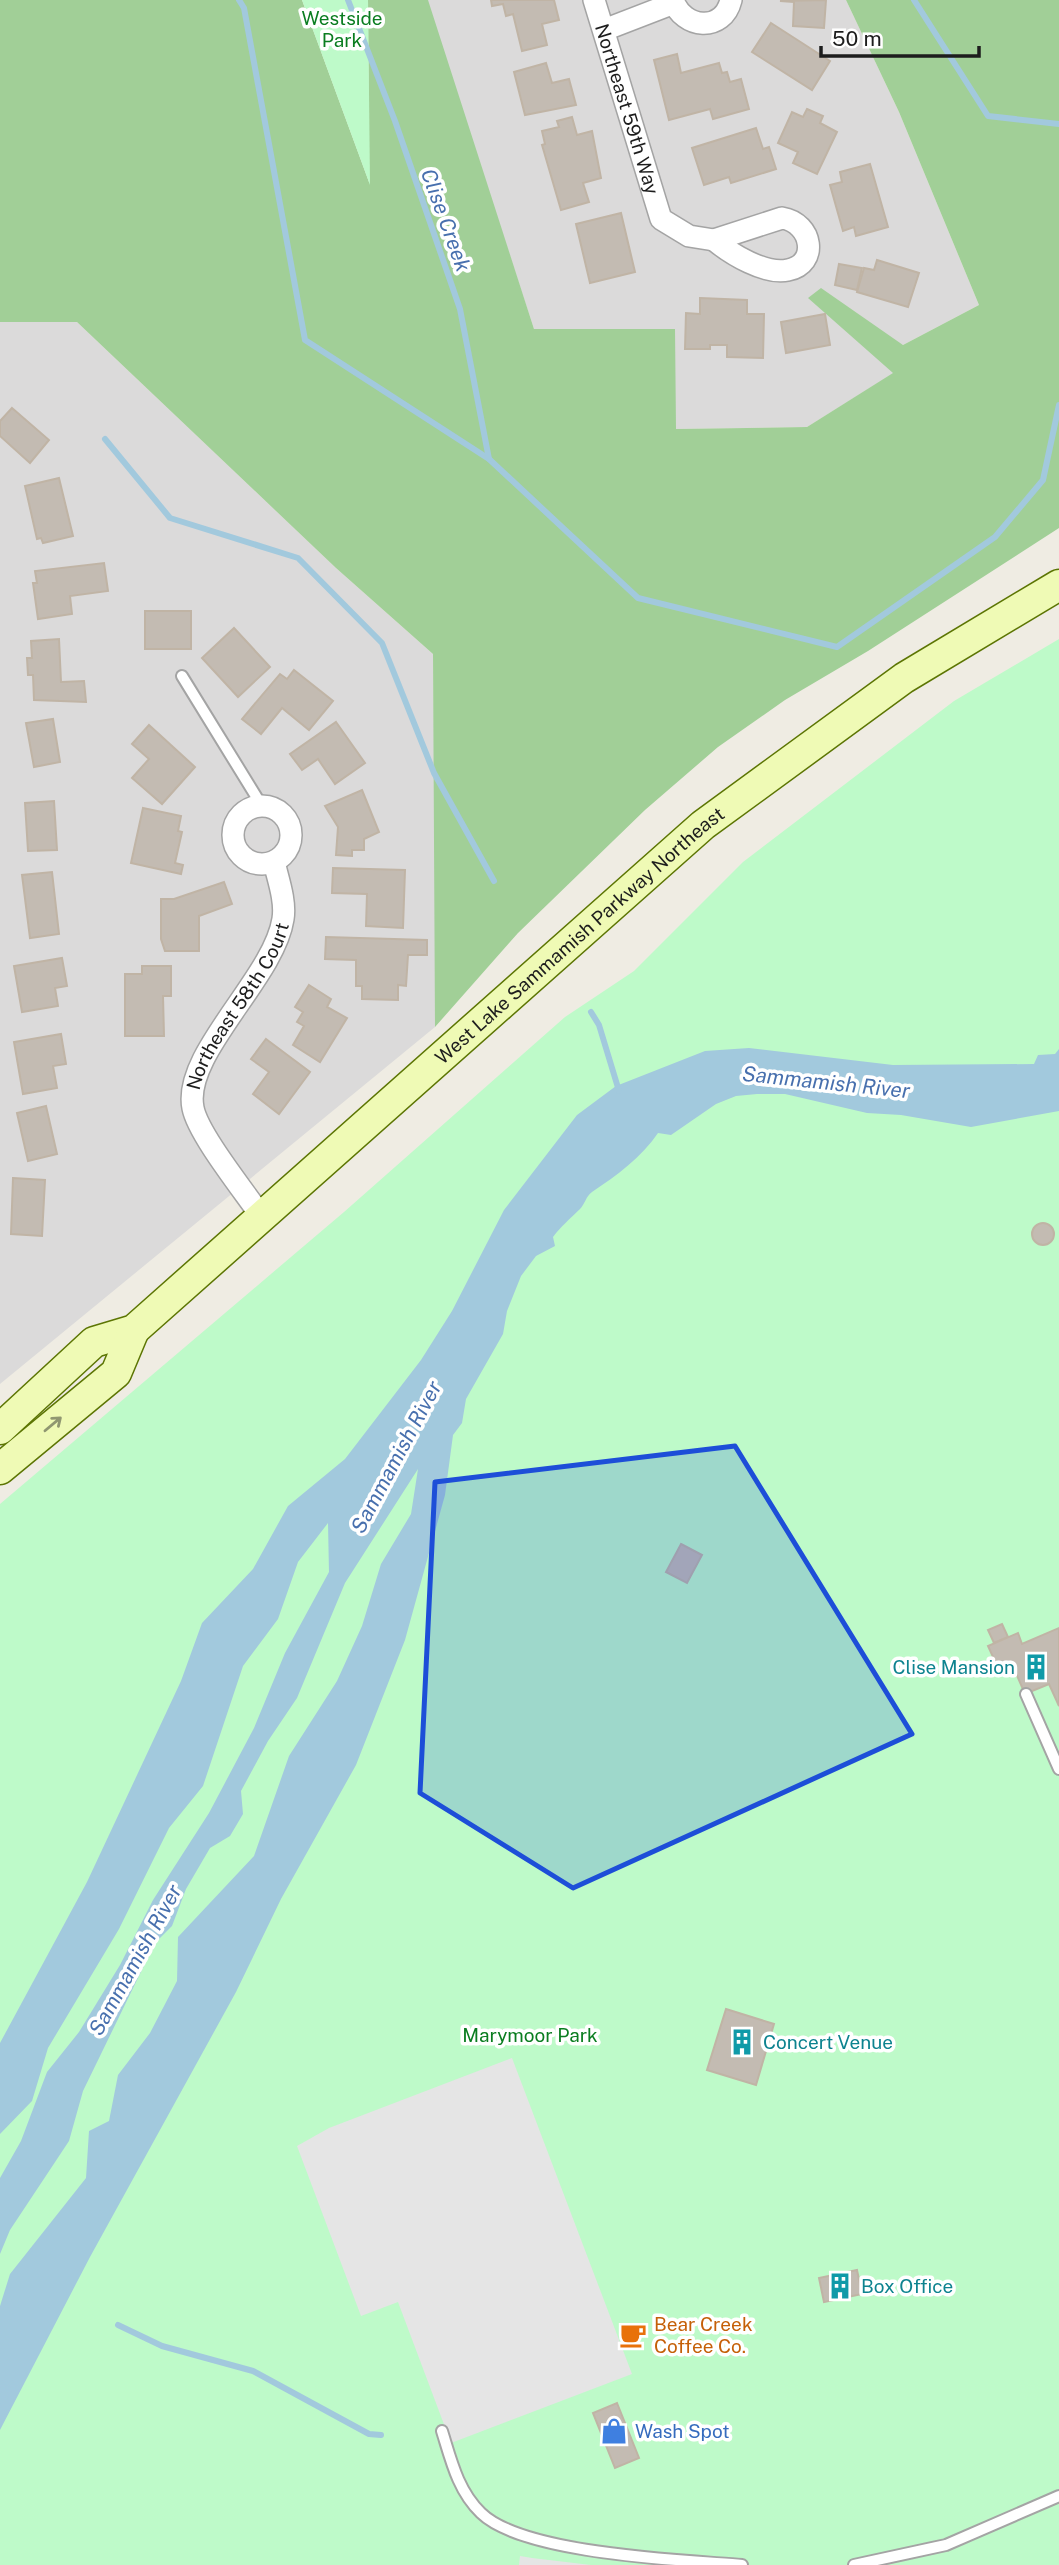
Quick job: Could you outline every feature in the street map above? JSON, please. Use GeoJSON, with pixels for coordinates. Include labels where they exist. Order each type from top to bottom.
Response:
{"type":"FeatureCollection","features":[{"type":"Feature","properties":{"kind":"main road","name":"West Lake Sammamish Parkway Northeast"},"geometry":{"type":"LineString","coordinates":[[0,1429],[94,1342],[134,1329],[703,825],[904,678],[1059,585]]}},
{"type":"Feature","properties":{"kind":"main road","name":"West Lake Sammamish Parkway Northeast"},"geometry":{"type":"LineString","coordinates":[[0,1469],[116,1373],[134,1329]]}},
{"type":"Feature","properties":{"kind":"street","name":"Northeast 59th Way"},"geometry":{"type":"LineString","coordinates":[[594,0],[661,219],[689,236],[714,240]]}},
{"type":"Feature","properties":{"kind":"street"},"geometry":{"type":"LineString","coordinates":[[604,30],[674,2],[683,17],[700,24],[718,20],[725,14],[731,0]]}},
{"type":"Feature","properties":{"kind":"street"},"geometry":{"type":"LineString","coordinates":[[262,806],[279,811],[290,827],[289,846],[274,862],[259,865],[242,857],[233,841],[235,823],[241,814],[249,808],[262,806]]}},
{"type":"Feature","properties":{"kind":"street","name":"Northeast 58th Court"},"geometry":{"type":"LineString","coordinates":[[261,1216],[200,1125],[191,1099],[192,1087],[214,1042],[278,944],[284,916],[274,862]]}},
{"type":"Feature","properties":{"kind":"lane"},"geometry":{"type":"LineString","coordinates":[[182,676],[262,806]]}},
{"type":"Feature","properties":{"kind":"lane"},"geometry":{"type":"LineString","coordinates":[[1026,1694],[1059,1769]]}},
{"type":"Feature","properties":{"kind":"lane"},"geometry":{"type":"LineString","coordinates":[[442,2431],[459,2485],[481,2513],[507,2532],[564,2546],[742,2565]]}},
{"type":"Feature","properties":{"kind":"lane"},"geometry":{"type":"LineString","coordinates":[[853,2565],[946,2544],[1059,2496]]}},
{"type":"Feature","properties":{"kind":"highlighted area"},"geometry":{"type":"Polygon","coordinates":[[[735,1446],[912,1734],[573,1888],[420,1793],[435,1482],[735,1446]]]}},
{"type":"Feature","properties":{"kind":"shaded area"},"geometry":{"type":"Polygon","coordinates":[[[426,0],[846,0],[899,112],[979,305],[903,345],[809,298],[894,373],[807,427],[675,429],[675,329],[534,329],[426,0]]]}},
{"type":"Feature","properties":{"kind":"shaded area"},"geometry":{"type":"Polygon","coordinates":[[[0,322],[77,322],[336,568],[433,654],[435,1027],[0,1384],[0,322]]]}},
{"type":"Feature","properties":{"kind":"shaded area"},"geometry":{"type":"Polygon","coordinates":[[[512,2058],[632,2374],[451,2443],[398,2302],[361,2316],[297,2146],[329,2128],[512,2058]]]}},
{"type":"Feature","properties":{"kind":"shaded area"},"geometry":{"type":"Polygon","coordinates":[[[520,2556],[532,2558],[591,2565],[519,2565],[520,2556]]]}},
{"type":"Feature","properties":{"kind":"green space"},"geometry":{"type":"Polygon","coordinates":[[[0,0],[302,0],[369,182],[368,0],[428,0],[534,329],[675,329],[676,429],[807,427],[893,373],[808,298],[821,288],[903,345],[979,305],[899,112],[846,0],[1059,0],[1059,528],[868,651],[785,700],[718,747],[645,810],[518,933],[435,1027],[433,654],[336,568],[77,322],[0,322],[0,0]]]}},
{"type":"Feature","properties":{"kind":"green space","name":"Westside Park"},"geometry":{"type":"Polygon","coordinates":[[[302,0],[368,0],[370,185],[302,0]]]}},
{"type":"Feature","properties":{"kind":"green space","name":"Marymoor Park"},"geometry":{"type":"Polygon","coordinates":[[[1059,639],[1059,2565],[0,2565],[0,1504],[344,1212],[565,1017],[634,971],[743,862],[954,701],[1059,639]]]}},
{"type":"Feature","properties":{"kind":"water","name":"Sammamish River"},"geometry":{"type":"Polygon","coordinates":[[[749,1048],[893,1065],[1034,1064],[1038,1055],[1055,1054],[1059,1049],[1059,1111],[971,1127],[901,1115],[867,1113],[785,1094],[736,1096],[716,1104],[671,1135],[658,1133],[628,1166],[590,1194],[580,1209],[553,1237],[555,1246],[536,1256],[521,1276],[507,1311],[503,1334],[466,1399],[462,1423],[453,1435],[445,1495],[405,1640],[356,1765],[281,1899],[236,1992],[90,2257],[0,2430],[0,2306],[10,2274],[86,2178],[89,2131],[109,2121],[118,2075],[150,2033],[177,1981],[178,1937],[254,1856],[289,1756],[337,1681],[362,1626],[381,1564],[411,1514],[418,1469],[345,1583],[297,1698],[268,1741],[241,1791],[243,1814],[230,1836],[210,1848],[186,1889],[172,1926],[155,1943],[83,2091],[69,2141],[10,2230],[0,2254],[0,2178],[21,2141],[47,2072],[79,2032],[120,1965],[153,1900],[209,1813],[254,1728],[285,1653],[329,1572],[328,1523],[298,1562],[278,1619],[243,1666],[203,1786],[169,1828],[119,1929],[48,2048],[32,2101],[0,2134],[0,2043],[87,1882],[181,1681],[202,1623],[253,1569],[288,1506],[345,1459],[421,1360],[452,1311],[504,1210],[577,1115],[616,1086],[705,1051],[749,1048]]]}},
{"type":"Feature","properties":{"kind":"building"},"geometry":{"type":"Polygon","coordinates":[[[491,0],[554,0],[559,20],[542,24],[547,45],[522,51],[513,14],[506,16],[503,4],[492,6],[491,0]]]}},
{"type":"Feature","properties":{"kind":"building"},"geometry":{"type":"Polygon","coordinates":[[[826,0],[824,28],[793,26],[794,2],[780,1],[826,0]]]}},
{"type":"Feature","properties":{"kind":"building"},"geometry":{"type":"Polygon","coordinates":[[[771,23],[830,61],[812,90],[752,52],[771,23]]]}},
{"type":"Feature","properties":{"kind":"building"},"geometry":{"type":"Polygon","coordinates":[[[677,54],[681,73],[719,63],[722,73],[727,72],[730,82],[741,79],[749,109],[713,119],[710,109],[669,120],[654,60],[677,54]]]}},
{"type":"Feature","properties":{"kind":"building"},"geometry":{"type":"Polygon","coordinates":[[[546,63],[552,83],[569,79],[576,105],[525,115],[514,72],[546,63]]]}},
{"type":"Feature","properties":{"kind":"building"},"geometry":{"type":"Polygon","coordinates":[[[807,109],[823,116],[820,123],[837,132],[817,174],[793,163],[798,152],[778,143],[792,112],[803,117],[807,109]]]}},
{"type":"Feature","properties":{"kind":"building"},"geometry":{"type":"Polygon","coordinates":[[[572,117],[577,135],[592,131],[601,178],[583,183],[589,202],[561,210],[542,145],[545,144],[542,131],[559,127],[557,121],[572,117]]]}},
{"type":"Feature","properties":{"kind":"building"},"geometry":{"type":"Polygon","coordinates":[[[756,128],[763,149],[769,147],[776,169],[731,183],[729,177],[704,185],[692,148],[756,128]]]}},
{"type":"Feature","properties":{"kind":"building"},"geometry":{"type":"Polygon","coordinates":[[[870,164],[888,227],[856,236],[854,227],[843,231],[830,185],[842,182],[840,172],[870,164]]]}},
{"type":"Feature","properties":{"kind":"building"},"geometry":{"type":"Polygon","coordinates":[[[621,213],[635,272],[590,283],[576,224],[621,213]]]}},
{"type":"Feature","properties":{"kind":"building"},"geometry":{"type":"Polygon","coordinates":[[[877,260],[919,273],[908,307],[857,292],[864,268],[874,270],[877,260]]]}},
{"type":"Feature","properties":{"kind":"building"},"geometry":{"type":"Polygon","coordinates":[[[839,264],[862,268],[857,290],[835,285],[839,264]]]}},
{"type":"Feature","properties":{"kind":"building"},"geometry":{"type":"Polygon","coordinates":[[[700,298],[747,300],[747,314],[764,314],[763,358],[727,357],[727,345],[710,345],[710,349],[685,349],[686,313],[700,314],[700,298]]]}},
{"type":"Feature","properties":{"kind":"building"},"geometry":{"type":"Polygon","coordinates":[[[825,314],[830,345],[786,353],[781,322],[825,314]]]}},
{"type":"Feature","properties":{"kind":"building"},"geometry":{"type":"Polygon","coordinates":[[[12,408],[49,440],[30,463],[0,436],[0,421],[12,408]]]}},
{"type":"Feature","properties":{"kind":"building"},"geometry":{"type":"Polygon","coordinates":[[[59,478],[73,536],[43,543],[41,538],[37,539],[25,486],[59,478]]]}},
{"type":"Feature","properties":{"kind":"building"},"geometry":{"type":"Polygon","coordinates":[[[104,563],[108,591],[70,596],[72,614],[38,619],[33,583],[37,583],[35,571],[104,563]]]}},
{"type":"Feature","properties":{"kind":"building"},"geometry":{"type":"Polygon","coordinates":[[[145,611],[191,611],[191,649],[145,649],[145,611]]]}},
{"type":"Feature","properties":{"kind":"building"},"geometry":{"type":"Polygon","coordinates":[[[234,628],[270,667],[238,697],[202,658],[234,628]]]}},
{"type":"Feature","properties":{"kind":"building"},"geometry":{"type":"Polygon","coordinates":[[[59,639],[61,682],[84,681],[86,702],[34,700],[33,675],[28,675],[27,658],[32,658],[31,641],[59,639]]]}},
{"type":"Feature","properties":{"kind":"building"},"geometry":{"type":"Polygon","coordinates":[[[294,670],[333,701],[309,730],[282,708],[261,734],[242,719],[280,674],[287,679],[294,670]]]}},
{"type":"Feature","properties":{"kind":"building"},"geometry":{"type":"Polygon","coordinates":[[[53,719],[60,762],[34,767],[26,723],[53,719]]]}},
{"type":"Feature","properties":{"kind":"building"},"geometry":{"type":"Polygon","coordinates":[[[336,722],[365,763],[335,784],[318,759],[302,770],[290,754],[336,722]]]}},
{"type":"Feature","properties":{"kind":"building"},"geometry":{"type":"Polygon","coordinates":[[[149,725],[195,767],[162,804],[132,778],[149,759],[132,744],[149,725]]]}},
{"type":"Feature","properties":{"kind":"building"},"geometry":{"type":"Polygon","coordinates":[[[362,790],[379,832],[364,839],[364,850],[352,850],[352,856],[336,855],[338,827],[325,806],[362,790]]]}},
{"type":"Feature","properties":{"kind":"building"},"geometry":{"type":"Polygon","coordinates":[[[54,801],[57,850],[28,851],[25,803],[54,801]]]}},
{"type":"Feature","properties":{"kind":"building"},"geometry":{"type":"Polygon","coordinates":[[[143,808],[181,816],[178,831],[182,832],[175,863],[183,865],[181,874],[131,863],[143,808]]]}},
{"type":"Feature","properties":{"kind":"building"},"geometry":{"type":"Polygon","coordinates":[[[333,868],[405,870],[403,928],[366,926],[367,894],[332,893],[333,868]]]}},
{"type":"Feature","properties":{"kind":"building"},"geometry":{"type":"Polygon","coordinates":[[[52,872],[59,934],[30,938],[22,875],[52,872]]]}},
{"type":"Feature","properties":{"kind":"building"},"geometry":{"type":"Polygon","coordinates":[[[224,882],[232,904],[199,916],[199,951],[165,951],[161,939],[161,899],[174,899],[224,882]]]}},
{"type":"Feature","properties":{"kind":"building"},"geometry":{"type":"Polygon","coordinates":[[[326,937],[427,940],[427,955],[408,955],[406,986],[398,985],[398,1000],[362,999],[362,986],[356,986],[356,960],[325,959],[326,937]]]}},
{"type":"Feature","properties":{"kind":"building"},"geometry":{"type":"Polygon","coordinates":[[[62,958],[67,986],[55,988],[58,1006],[22,1012],[14,966],[62,958]]]}},
{"type":"Feature","properties":{"kind":"building"},"geometry":{"type":"Polygon","coordinates":[[[142,966],[171,966],[171,996],[163,996],[164,1036],[125,1036],[125,974],[142,974],[142,966]]]}},
{"type":"Feature","properties":{"kind":"building"},"geometry":{"type":"Polygon","coordinates":[[[309,985],[331,999],[327,1007],[347,1018],[320,1062],[293,1045],[304,1026],[297,1022],[303,1012],[295,1007],[309,985]]]}},
{"type":"Feature","properties":{"kind":"building"},"geometry":{"type":"Polygon","coordinates":[[[61,1034],[66,1064],[53,1066],[57,1088],[23,1094],[14,1042],[61,1034]]]}},
{"type":"Feature","properties":{"kind":"building"},"geometry":{"type":"Polygon","coordinates":[[[266,1039],[310,1072],[279,1114],[253,1094],[269,1072],[251,1059],[266,1039]]]}},
{"type":"Feature","properties":{"kind":"building"},"geometry":{"type":"Polygon","coordinates":[[[46,1106],[57,1154],[28,1161],[17,1113],[46,1106]]]}},
{"type":"Feature","properties":{"kind":"building"},"geometry":{"type":"Polygon","coordinates":[[[13,1178],[45,1180],[42,1236],[11,1234],[13,1178]]]}},
{"type":"Feature","properties":{"kind":"building"},"geometry":{"type":"Polygon","coordinates":[[[1043,1223],[1053,1230],[1054,1234],[1047,1244],[1043,1245],[1033,1238],[1032,1234],[1039,1224],[1043,1223]]]}},
{"type":"Feature","properties":{"kind":"building"},"geometry":{"type":"Polygon","coordinates":[[[681,1544],[702,1555],[687,1583],[666,1572],[681,1544]]]}},
{"type":"Feature","properties":{"kind":"building"},"geometry":{"type":"Polygon","coordinates":[[[1002,1624],[1008,1637],[994,1643],[988,1630],[1002,1624]]]}},
{"type":"Feature","properties":{"kind":"building","name":"Clise Mansion"},"geometry":{"type":"Polygon","coordinates":[[[1059,1628],[1059,1706],[1049,1684],[1025,1694],[1012,1664],[999,1670],[988,1646],[1018,1633],[1022,1644],[1059,1628]]]}},
{"type":"Feature","properties":{"kind":"building","name":"Concert Venue"},"geometry":{"type":"Polygon","coordinates":[[[726,2009],[774,2024],[756,2085],[707,2070],[726,2009]]]}},
{"type":"Feature","properties":{"kind":"building","name":"Box Office"},"geometry":{"type":"Polygon","coordinates":[[[857,2270],[862,2294],[824,2302],[819,2278],[857,2270]]]}},
{"type":"Feature","properties":{"kind":"building","name":"Wash Spot"},"geometry":{"type":"Polygon","coordinates":[[[617,2403],[639,2458],[615,2468],[593,2413],[617,2403]]]}},
{"type":"Feature","properties":{"kind":"waterway"},"geometry":{"type":"LineString","coordinates":[[239,0],[244,8],[305,340],[489,459],[638,598],[837,647],[995,537],[1043,480],[1059,405]]}},
{"type":"Feature","properties":{"kind":"waterway","name":"Clise Creek"},"geometry":{"type":"LineString","coordinates":[[348,0],[395,121],[460,309],[489,459]]}},
{"type":"Feature","properties":{"kind":"waterway"},"geometry":{"type":"LineString","coordinates":[[914,0],[988,116],[1059,124]]}},
{"type":"Feature","properties":{"kind":"waterway"},"geometry":{"type":"LineString","coordinates":[[105,439],[170,518],[298,558],[382,643],[434,773],[494,881]]}},
{"type":"Feature","properties":{"kind":"waterway"},"geometry":{"type":"LineString","coordinates":[[591,1012],[599,1025],[619,1091]]}},
{"type":"Feature","properties":{"kind":"waterway"},"geometry":{"type":"LineString","coordinates":[[118,2325],[162,2346],[253,2371],[369,2434],[381,2435]]}},
{"type":"Feature","properties":{"kind":"place","name":"Clise Mansion"},"geometry":{"type":"Point","coordinates":[1036,1667]}},
{"type":"Feature","properties":{"kind":"place","name":"Concert Venue"},"geometry":{"type":"Point","coordinates":[742,2042]}},
{"type":"Feature","properties":{"kind":"place","name":"Box Office"},"geometry":{"type":"Point","coordinates":[840,2286]}},
{"type":"Feature","properties":{"kind":"place","name":"Bear Creek Coffee Co."},"geometry":{"type":"Point","coordinates":[633,2335]}},
{"type":"Feature","properties":{"kind":"place","name":"Wash Spot"},"geometry":{"type":"Point","coordinates":[614,2431]}}]}
